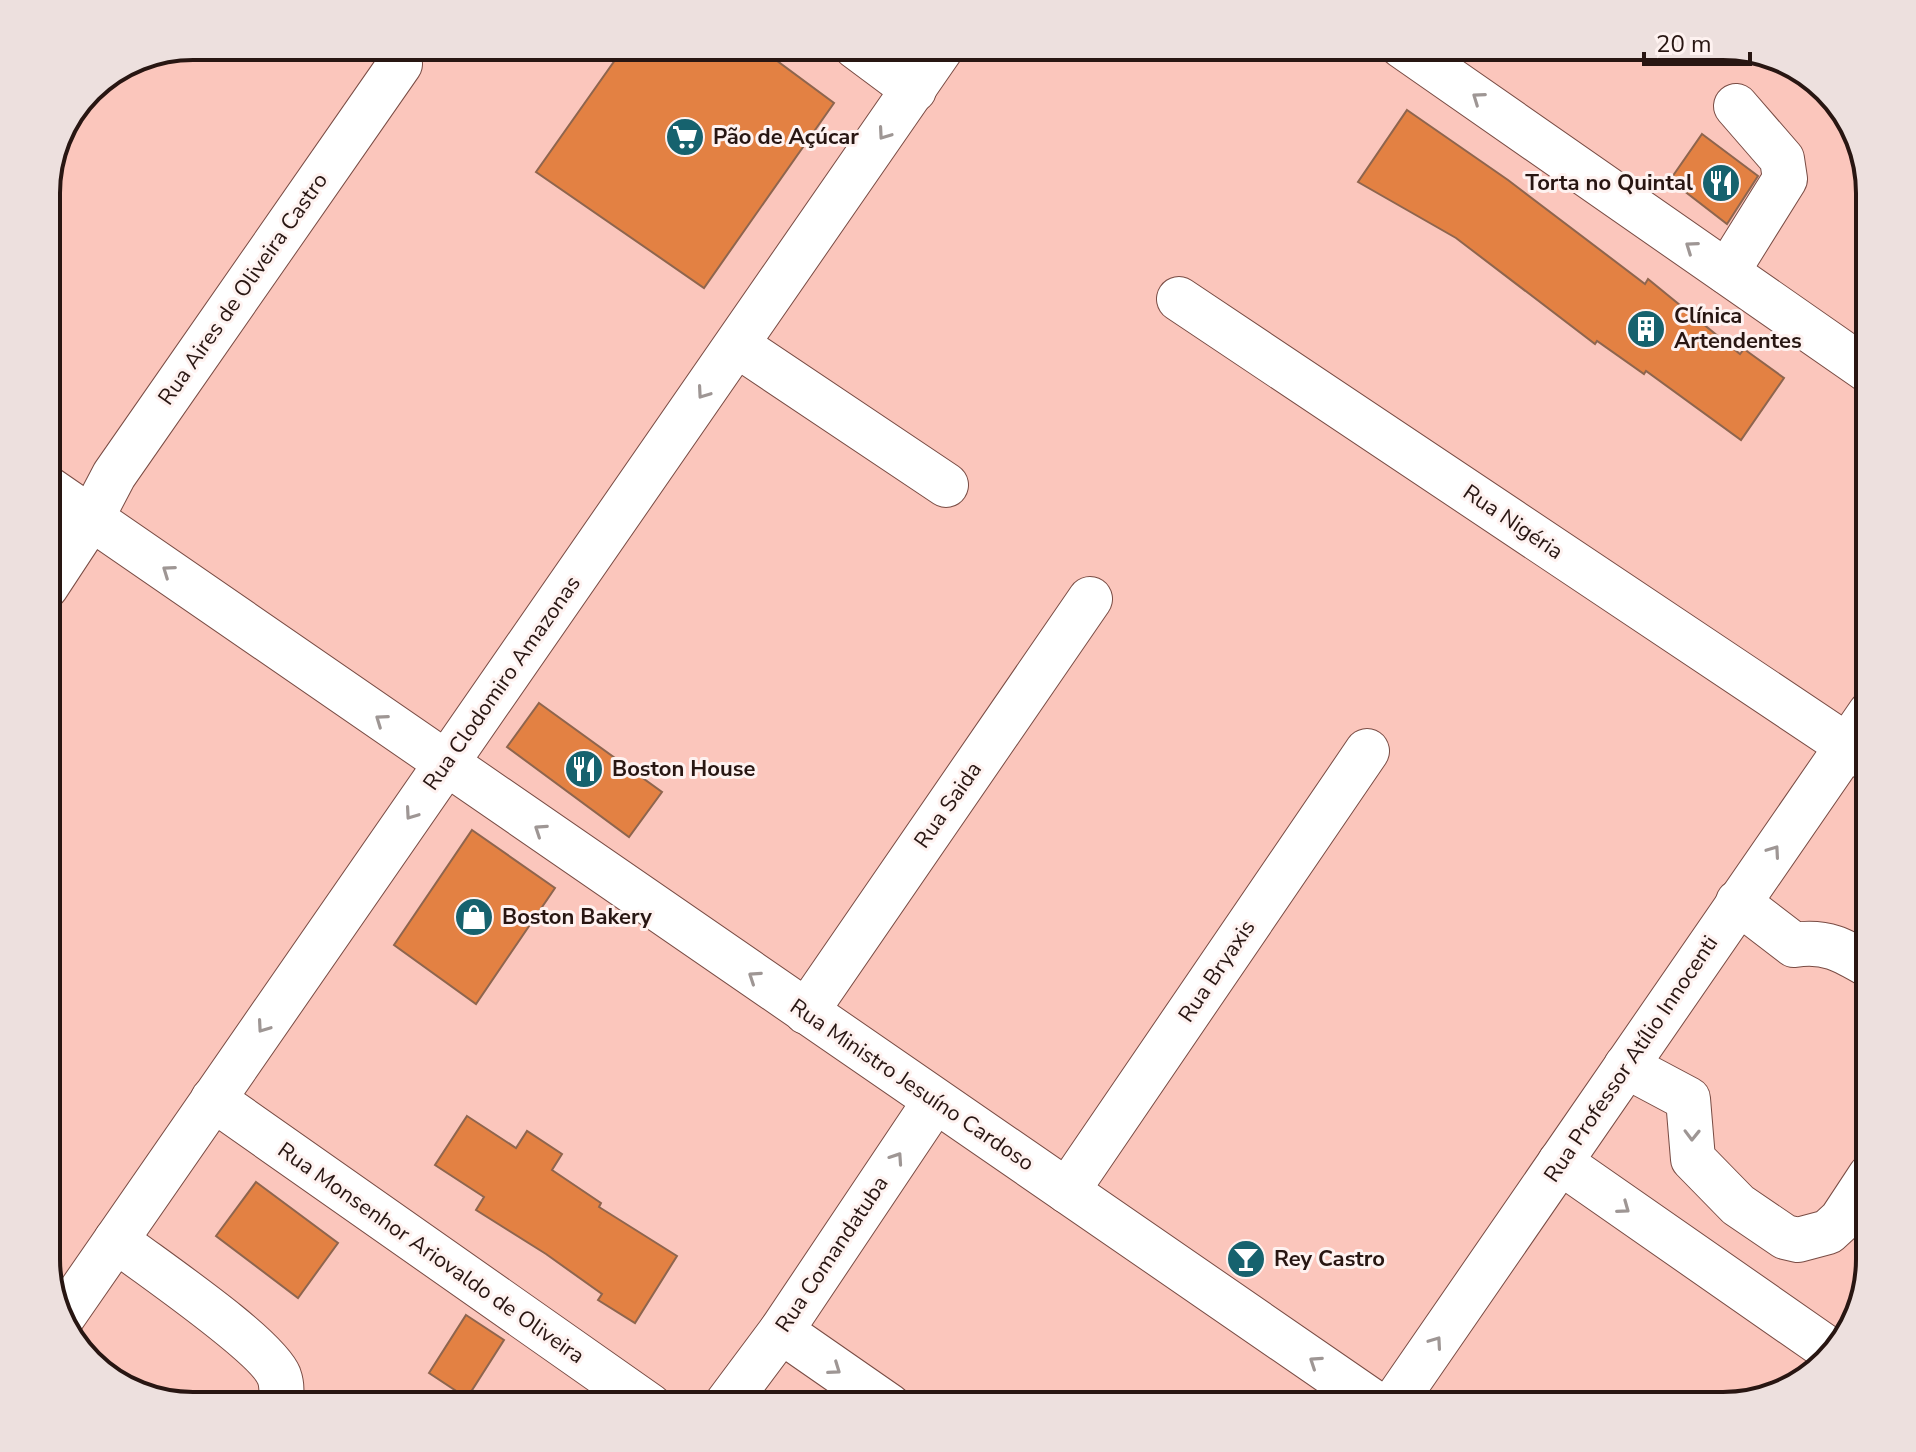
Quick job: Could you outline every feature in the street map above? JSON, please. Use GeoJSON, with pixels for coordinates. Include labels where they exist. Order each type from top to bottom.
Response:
{"type":"FeatureCollection","features":[{"type":"Feature","properties":{"kind":"street"},"geometry":{"type":"LineString","coordinates":[[874,60],[914,90]]}},
{"type":"Feature","properties":{"kind":"street","name":"Rua Clodomiro Amazonas"},"geometry":{"type":"LineString","coordinates":[[70,1307],[934,60]]}},
{"type":"Feature","properties":{"kind":"street"},"geometry":{"type":"LineString","coordinates":[[1422,60],[1856,362]]}},
{"type":"Feature","properties":{"kind":"street","name":"Rua Aires de Oliveira Castro"},"geometry":{"type":"LineString","coordinates":[[60,566],[92,517],[114,475],[400,64]]}},
{"type":"Feature","properties":{"kind":"street"},"geometry":{"type":"LineString","coordinates":[[1727,272],[1785,179],[1782,159],[1736,106]]}},
{"type":"Feature","properties":{"kind":"street","name":"Rua Nigéria"},"geometry":{"type":"LineString","coordinates":[[1179,299],[1856,735]]}},
{"type":"Feature","properties":{"kind":"street"},"geometry":{"type":"LineString","coordinates":[[737,345],[946,485]]}},
{"type":"Feature","properties":{"kind":"street","name":"Rua Ministro Jesuíno Cardoso"},"geometry":{"type":"LineString","coordinates":[[60,496],[445,765],[1359,1392]]}},
{"type":"Feature","properties":{"kind":"street","name":"Rua Saida"},"geometry":{"type":"LineString","coordinates":[[806,1012],[1090,599]]}},
{"type":"Feature","properties":{"kind":"street","name":"Rua Professor Atílio Innocenti"},"geometry":{"type":"LineString","coordinates":[[1402,1392],[1738,902],[1856,749]]}},
{"type":"Feature","properties":{"kind":"street","name":"Rua Bryaxis"},"geometry":{"type":"LineString","coordinates":[[1067,1191],[1367,751]]}},
{"type":"Feature","properties":{"kind":"street"},"geometry":{"type":"LineString","coordinates":[[1738,902],[1794,945],[1816,942],[1833,945],[1856,958]]}},
{"type":"Feature","properties":{"kind":"street"},"geometry":{"type":"LineString","coordinates":[[1626,1066],[1688,1099],[1693,1159],[1738,1205],[1785,1237],[1798,1240],[1828,1232],[1841,1220],[1856,1197]]}},
{"type":"Feature","properties":{"kind":"street","name":"Rua Monsenhor Ariovaldo de Oliveira"},"geometry":{"type":"LineString","coordinates":[[213,1099],[630,1392]]}},
{"type":"Feature","properties":{"kind":"street","name":"Rua Comandatuba"},"geometry":{"type":"LineString","coordinates":[[735,1392],[781,1331],[935,1101]]}},
{"type":"Feature","properties":{"kind":"street"},"geometry":{"type":"LineString","coordinates":[[1560,1162],[1823,1345]]}},
{"type":"Feature","properties":{"kind":"street"},"geometry":{"type":"LineString","coordinates":[[116,1240],[247,1339],[278,1374],[282,1392]]}},
{"type":"Feature","properties":{"kind":"street"},"geometry":{"type":"LineString","coordinates":[[781,1331],[869,1392]]}},
{"type":"Feature","properties":{"kind":"building","name":"Pão de Açúcar"},"geometry":{"type":"Polygon","coordinates":[[[615,60],[776,60],[834,103],[704,288],[536,172],[615,60]]]}},
{"type":"Feature","properties":{"kind":"building"},"geometry":{"type":"Polygon","coordinates":[[[1407,110],[1508,180],[1645,284],[1648,279],[1740,354],[1744,349],[1784,378],[1741,440],[1646,371],[1644,374],[1597,341],[1595,344],[1456,238],[1358,182],[1407,110]]]}},
{"type":"Feature","properties":{"kind":"building","name":"Torta no Quintal"},"geometry":{"type":"Polygon","coordinates":[[[1702,134],[1758,176],[1727,224],[1670,180],[1702,134]]]}},
{"type":"Feature","properties":{"kind":"building","name":"Boston House"},"geometry":{"type":"Polygon","coordinates":[[[539,703],[662,792],[629,837],[507,747],[539,703]]]}},
{"type":"Feature","properties":{"kind":"building","name":"Boston Bakery"},"geometry":{"type":"Polygon","coordinates":[[[472,830],[555,888],[476,1004],[394,945],[472,830]]]}},
{"type":"Feature","properties":{"kind":"building"},"geometry":{"type":"Polygon","coordinates":[[[467,1116],[516,1148],[527,1131],[562,1154],[552,1170],[601,1203],[599,1207],[677,1256],[635,1323],[598,1300],[602,1294],[546,1254],[476,1210],[484,1197],[435,1165],[467,1116]]]}},
{"type":"Feature","properties":{"kind":"building"},"geometry":{"type":"Polygon","coordinates":[[[256,1182],[338,1243],[298,1298],[216,1236],[256,1182]]]}},
{"type":"Feature","properties":{"kind":"building"},"geometry":{"type":"Polygon","coordinates":[[[466,1315],[504,1340],[471,1392],[458,1392],[429,1373],[466,1315]]]}},
{"type":"Feature","properties":{"kind":"place","name":"Pão de Açúcar"},"geometry":{"type":"Point","coordinates":[685,137]}},
{"type":"Feature","properties":{"kind":"place","name":"Torta no Quintal"},"geometry":{"type":"Point","coordinates":[1721,183]}},
{"type":"Feature","properties":{"kind":"place","name":"Clínica Artendentes"},"geometry":{"type":"Point","coordinates":[1646,329]}},
{"type":"Feature","properties":{"kind":"place","name":"Boston House"},"geometry":{"type":"Point","coordinates":[584,769]}},
{"type":"Feature","properties":{"kind":"place","name":"Boston Bakery"},"geometry":{"type":"Point","coordinates":[474,917]}},
{"type":"Feature","properties":{"kind":"place","name":"Rey Castro"},"geometry":{"type":"Point","coordinates":[1246,1259]}}]}
